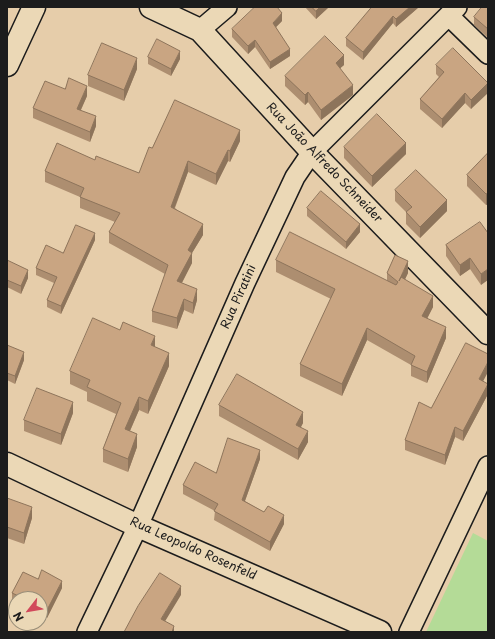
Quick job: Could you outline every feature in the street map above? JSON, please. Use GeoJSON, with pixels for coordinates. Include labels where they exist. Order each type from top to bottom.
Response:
{"type":"FeatureCollection","features":[{"type":"Feature","properties":{"kind":"street"},"geometry":{"type":"LineString","coordinates":[[7,65],[34,7]]}},
{"type":"Feature","properties":{"kind":"street","name":"Rua João Alfredo Schneider"},"geometry":{"type":"LineString","coordinates":[[151,7],[200,30],[312,152],[488,333]]}},
{"type":"Feature","properties":{"kind":"street"},"geometry":{"type":"LineString","coordinates":[[200,30],[227,7]]}},
{"type":"Feature","properties":{"kind":"street"},"geometry":{"type":"LineString","coordinates":[[453,11],[488,54]]}},
{"type":"Feature","properties":{"kind":"street","name":"Rua Piratini"},"geometry":{"type":"LineString","coordinates":[[87,632],[138,526],[245,283],[295,177],[312,152],[453,11]]}},
{"type":"Feature","properties":{"kind":"street","name":"Rua Leopoldo Rosenfeld"},"geometry":{"type":"LineString","coordinates":[[7,464],[138,526],[380,632]]}},
{"type":"Feature","properties":{"kind":"street"},"geometry":{"type":"LineString","coordinates":[[409,632],[488,466]]}},
{"type":"Feature","properties":{"kind":"green space"},"geometry":{"type":"Polygon","coordinates":[[[473,533],[488,541],[488,632],[426,632],[473,533]]]}},
{"type":"Feature","properties":{"kind":"building"},"geometry":{"type":"Polygon","coordinates":[[[255,7],[277,7],[282,13],[273,23],[290,49],[270,62],[255,40],[248,46],[232,29],[255,7]]]}},
{"type":"Feature","properties":{"kind":"building"},"geometry":{"type":"Polygon","coordinates":[[[312,7],[320,7],[316,11],[312,7]]]}},
{"type":"Feature","properties":{"kind":"building"},"geometry":{"type":"Polygon","coordinates":[[[372,7],[410,7],[396,19],[393,16],[363,52],[346,38],[372,7]]]}},
{"type":"Feature","properties":{"kind":"building"},"geometry":{"type":"Polygon","coordinates":[[[482,7],[488,7],[488,29],[474,17],[482,7]]]}},
{"type":"Feature","properties":{"kind":"building"},"geometry":{"type":"Polygon","coordinates":[[[325,36],[344,55],[336,63],[353,85],[321,110],[308,92],[305,95],[285,76],[325,36]]]}},
{"type":"Feature","properties":{"kind":"building"},"geometry":{"type":"Polygon","coordinates":[[[157,39],[180,51],[171,69],[148,57],[157,39]]]}},
{"type":"Feature","properties":{"kind":"building"},"geometry":{"type":"Polygon","coordinates":[[[102,43],[137,58],[124,90],[88,75],[102,43]]]}},
{"type":"Feature","properties":{"kind":"building"},"geometry":{"type":"Polygon","coordinates":[[[453,48],[488,83],[471,100],[465,93],[442,119],[420,99],[444,72],[436,65],[453,48]]]}},
{"type":"Feature","properties":{"kind":"building"},"geometry":{"type":"Polygon","coordinates":[[[69,78],[87,86],[77,109],[96,116],[90,132],[33,108],[45,81],[65,89],[69,78]]]}},
{"type":"Feature","properties":{"kind":"building"},"geometry":{"type":"Polygon","coordinates":[[[175,100],[240,130],[230,151],[228,150],[216,174],[188,161],[171,207],[203,224],[188,250],[192,253],[177,281],[197,289],[193,303],[184,299],[177,318],[152,311],[168,265],[109,232],[120,213],[80,197],[84,188],[45,171],[57,143],[95,160],[96,156],[139,173],[149,147],[152,148],[175,100]]]}},
{"type":"Feature","properties":{"kind":"building"},"geometry":{"type":"Polygon","coordinates":[[[377,114],[406,143],[372,176],[344,147],[377,114]]]}},
{"type":"Feature","properties":{"kind":"building"},"geometry":{"type":"Polygon","coordinates":[[[488,153],[488,193],[486,194],[467,175],[488,153]]]}},
{"type":"Feature","properties":{"kind":"building"},"geometry":{"type":"Polygon","coordinates":[[[416,170],[447,200],[420,227],[406,212],[412,207],[395,190],[416,170]]]}},
{"type":"Feature","properties":{"kind":"building"},"geometry":{"type":"Polygon","coordinates":[[[321,191],[360,224],[346,242],[307,208],[321,191]]]}},
{"type":"Feature","properties":{"kind":"building"},"geometry":{"type":"Polygon","coordinates":[[[480,222],[488,233],[488,269],[481,274],[470,258],[460,265],[446,245],[480,222]]]}},
{"type":"Feature","properties":{"kind":"building"},"geometry":{"type":"Polygon","coordinates":[[[76,225],[95,233],[61,306],[47,300],[57,277],[36,268],[46,245],[63,253],[76,225]]]}},
{"type":"Feature","properties":{"kind":"building"},"geometry":{"type":"Polygon","coordinates":[[[290,232],[396,285],[398,282],[387,273],[395,255],[408,261],[399,281],[401,277],[433,296],[422,316],[446,327],[427,372],[411,365],[415,356],[367,328],[342,384],[300,364],[335,289],[276,260],[290,232]]]}},
{"type":"Feature","properties":{"kind":"building"},"geometry":{"type":"Polygon","coordinates":[[[7,260],[28,270],[21,286],[7,280],[7,260]]]}},
{"type":"Feature","properties":{"kind":"building"},"geometry":{"type":"Polygon","coordinates":[[[93,318],[120,330],[123,322],[155,336],[151,345],[169,353],[148,401],[139,397],[125,429],[137,434],[128,459],[103,449],[121,403],[87,387],[90,380],[70,371],[93,318]]]}},
{"type":"Feature","properties":{"kind":"building"},"geometry":{"type":"Polygon","coordinates":[[[466,343],[488,354],[488,362],[479,379],[488,384],[463,431],[455,427],[445,455],[405,440],[419,402],[431,408],[466,343]]]}},
{"type":"Feature","properties":{"kind":"building"},"geometry":{"type":"Polygon","coordinates":[[[7,345],[24,352],[15,376],[7,373],[7,345]]]}},
{"type":"Feature","properties":{"kind":"building"},"geometry":{"type":"Polygon","coordinates":[[[237,374],[303,412],[296,425],[308,431],[298,449],[219,405],[237,374]]]}},
{"type":"Feature","properties":{"kind":"building"},"geometry":{"type":"Polygon","coordinates":[[[37,388],[73,402],[61,434],[24,420],[37,388]]]}},
{"type":"Feature","properties":{"kind":"building"},"geometry":{"type":"Polygon","coordinates":[[[228,438],[260,450],[242,500],[264,512],[268,506],[284,515],[270,542],[214,511],[218,504],[183,485],[195,462],[216,473],[228,438]]]}},
{"type":"Feature","properties":{"kind":"building"},"geometry":{"type":"Polygon","coordinates":[[[7,498],[32,507],[24,533],[7,527],[7,498]]]}},
{"type":"Feature","properties":{"kind":"building"},"geometry":{"type":"Polygon","coordinates":[[[42,570],[62,581],[48,608],[48,591],[13,591],[23,572],[38,579],[42,570]]]}},
{"type":"Feature","properties":{"kind":"building"},"geometry":{"type":"Polygon","coordinates":[[[160,573],[181,586],[161,619],[174,626],[172,632],[124,632],[138,606],[160,573]]]}}]}
